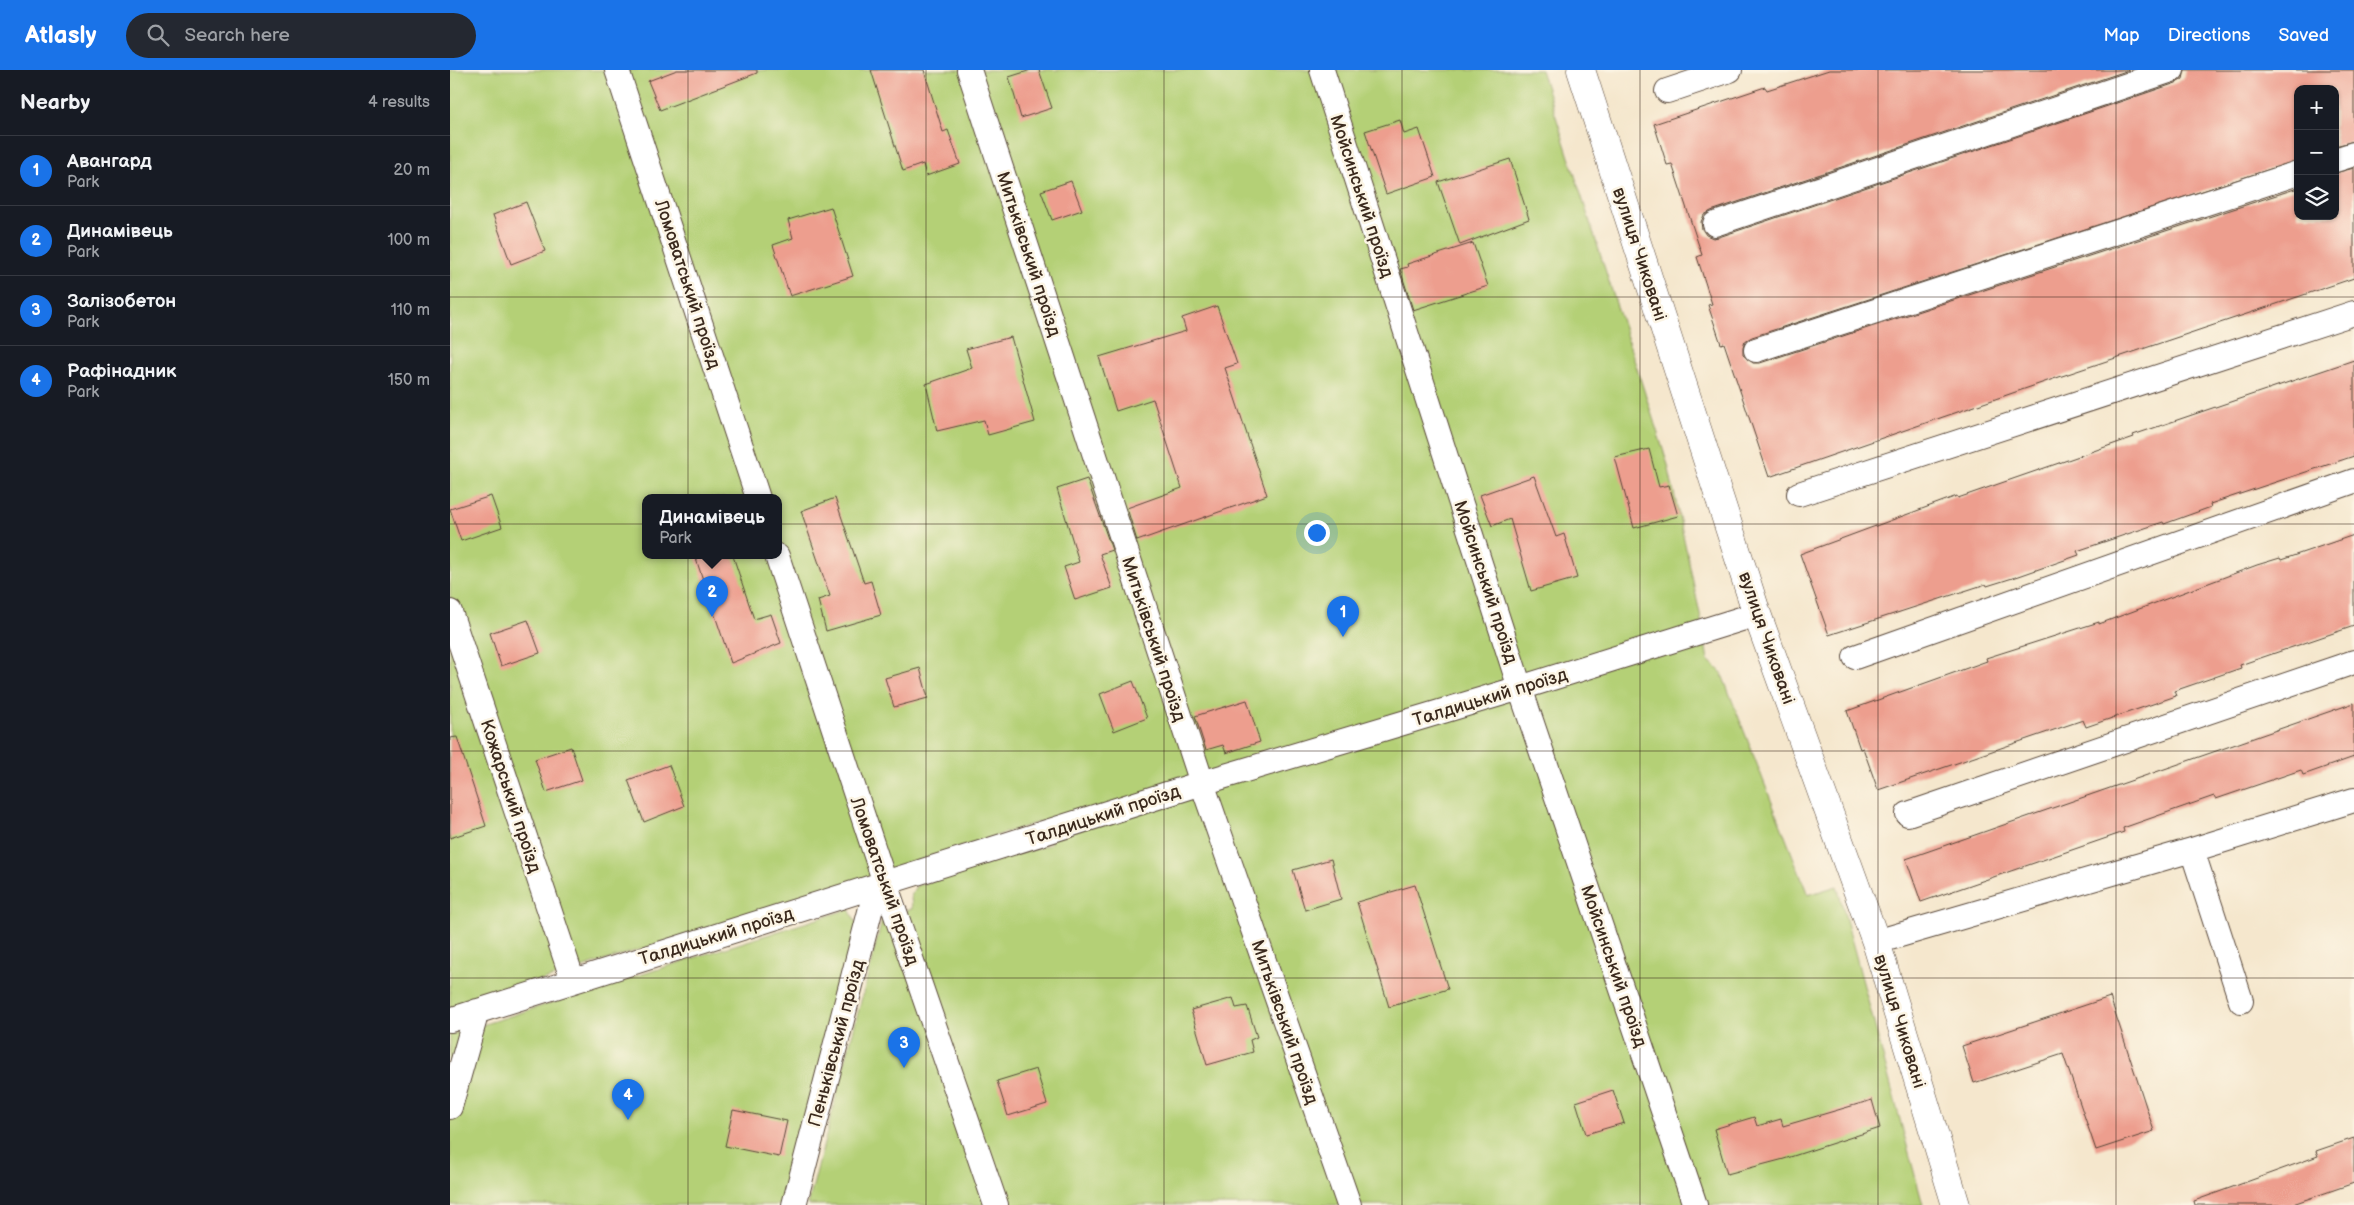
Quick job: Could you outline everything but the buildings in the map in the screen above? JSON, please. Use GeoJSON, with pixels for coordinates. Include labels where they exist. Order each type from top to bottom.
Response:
{"type":"FeatureCollection","features":[{"type":"Feature","properties":{"kind":"street","name":"вулиця Чиковані"},"geometry":{"type":"LineString","coordinates":[[1581,70],[1757,614],[1876,942],[1956,1205]]}},
{"type":"Feature","properties":{"kind":"lane","name":"Ломоватський проїзд"},"geometry":{"type":"LineString","coordinates":[[617,70],[757,494]]}},
{"type":"Feature","properties":{"kind":"lane","name":"Митьківський проїзд"},"geometry":{"type":"LineString","coordinates":[[968,70],[1202,783],[1349,1205]]}},
{"type":"Feature","properties":{"kind":"lane","name":"Мойсинський проїзд"},"geometry":{"type":"LineString","coordinates":[[1322,70],[1520,688],[1695,1205]]}},
{"type":"Feature","properties":{"kind":"lane"},"geometry":{"type":"LineString","coordinates":[[1667,91],[1730,70]]}},
{"type":"Feature","properties":{"kind":"lane"},"geometry":{"type":"LineString","coordinates":[[1715,224],[2172,70]]}},
{"type":"Feature","properties":{"kind":"lane"},"geometry":{"type":"LineString","coordinates":[[2339,159],[2354,154]]}},
{"type":"Feature","properties":{"kind":"lane"},"geometry":{"type":"LineString","coordinates":[[1756,350],[2294,173]]}},
{"type":"Feature","properties":{"kind":"lane"},"geometry":{"type":"LineString","coordinates":[[1799,494],[2354,313]]}},
{"type":"Feature","properties":{"kind":"lane"},"geometry":{"type":"LineString","coordinates":[[1856,657],[2354,482]]}},
{"type":"Feature","properties":{"kind":"lane","name":"Ломоватський проїзд"},"geometry":{"type":"LineString","coordinates":[[778,559],[885,883],[996,1205]]}},
{"type":"Feature","properties":{"kind":"lane","name":"Кожарський проїзд"},"geometry":{"type":"LineString","coordinates":[[450,612],[573,980]]}},
{"type":"Feature","properties":{"kind":"lane","name":"Талдицький проїзд"},"geometry":{"type":"LineString","coordinates":[[450,1020],[1202,783],[1520,688],[1757,614]]}},
{"type":"Feature","properties":{"kind":"lane"},"geometry":{"type":"LineString","coordinates":[[1908,814],[2354,662]]}},
{"type":"Feature","properties":{"kind":"lane"},"geometry":{"type":"LineString","coordinates":[[1876,942],[2192,850],[2354,800]]}},
{"type":"Feature","properties":{"kind":"lane"},"geometry":{"type":"LineString","coordinates":[[2192,850],[2241,1001]]}},
{"type":"Feature","properties":{"kind":"lane","name":"Пеньківський проїзд"},"geometry":{"type":"LineString","coordinates":[[794,1205],[872,904],[885,883]]}},
{"type":"Feature","properties":{"kind":"lane"},"geometry":{"type":"LineString","coordinates":[[450,1108],[477,1011]]}},
{"type":"Feature","properties":{"kind":"green space"},"geometry":{"type":"Polygon","coordinates":[[[450,70],[1541,70],[1668,465],[1708,660],[1721,672],[1808,895],[1837,886],[1923,1205],[808,1205],[884,913],[892,915],[912,909],[911,896],[916,886],[1051,844],[1042,821],[450,1010],[450,70]]]}},
{"type":"Feature","properties":{"kind":"green space"},"geometry":{"type":"Polygon","coordinates":[[[849,909],[857,925],[785,1205],[450,1205],[450,1035],[849,909]]]}},
{"type":"Feature","properties":{"kind":"place","name":"Динамівець"},"geometry":{"type":"Point","coordinates":[712,617]}},
{"type":"Feature","properties":{"kind":"place","name":"Авангард"},"geometry":{"type":"Point","coordinates":[1343,637]}},
{"type":"Feature","properties":{"kind":"place","name":"Залізобетон"},"geometry":{"type":"Point","coordinates":[904,1068]}},
{"type":"Feature","properties":{"kind":"place","name":"Рафінадник"},"geometry":{"type":"Point","coordinates":[628,1120]}}]}
